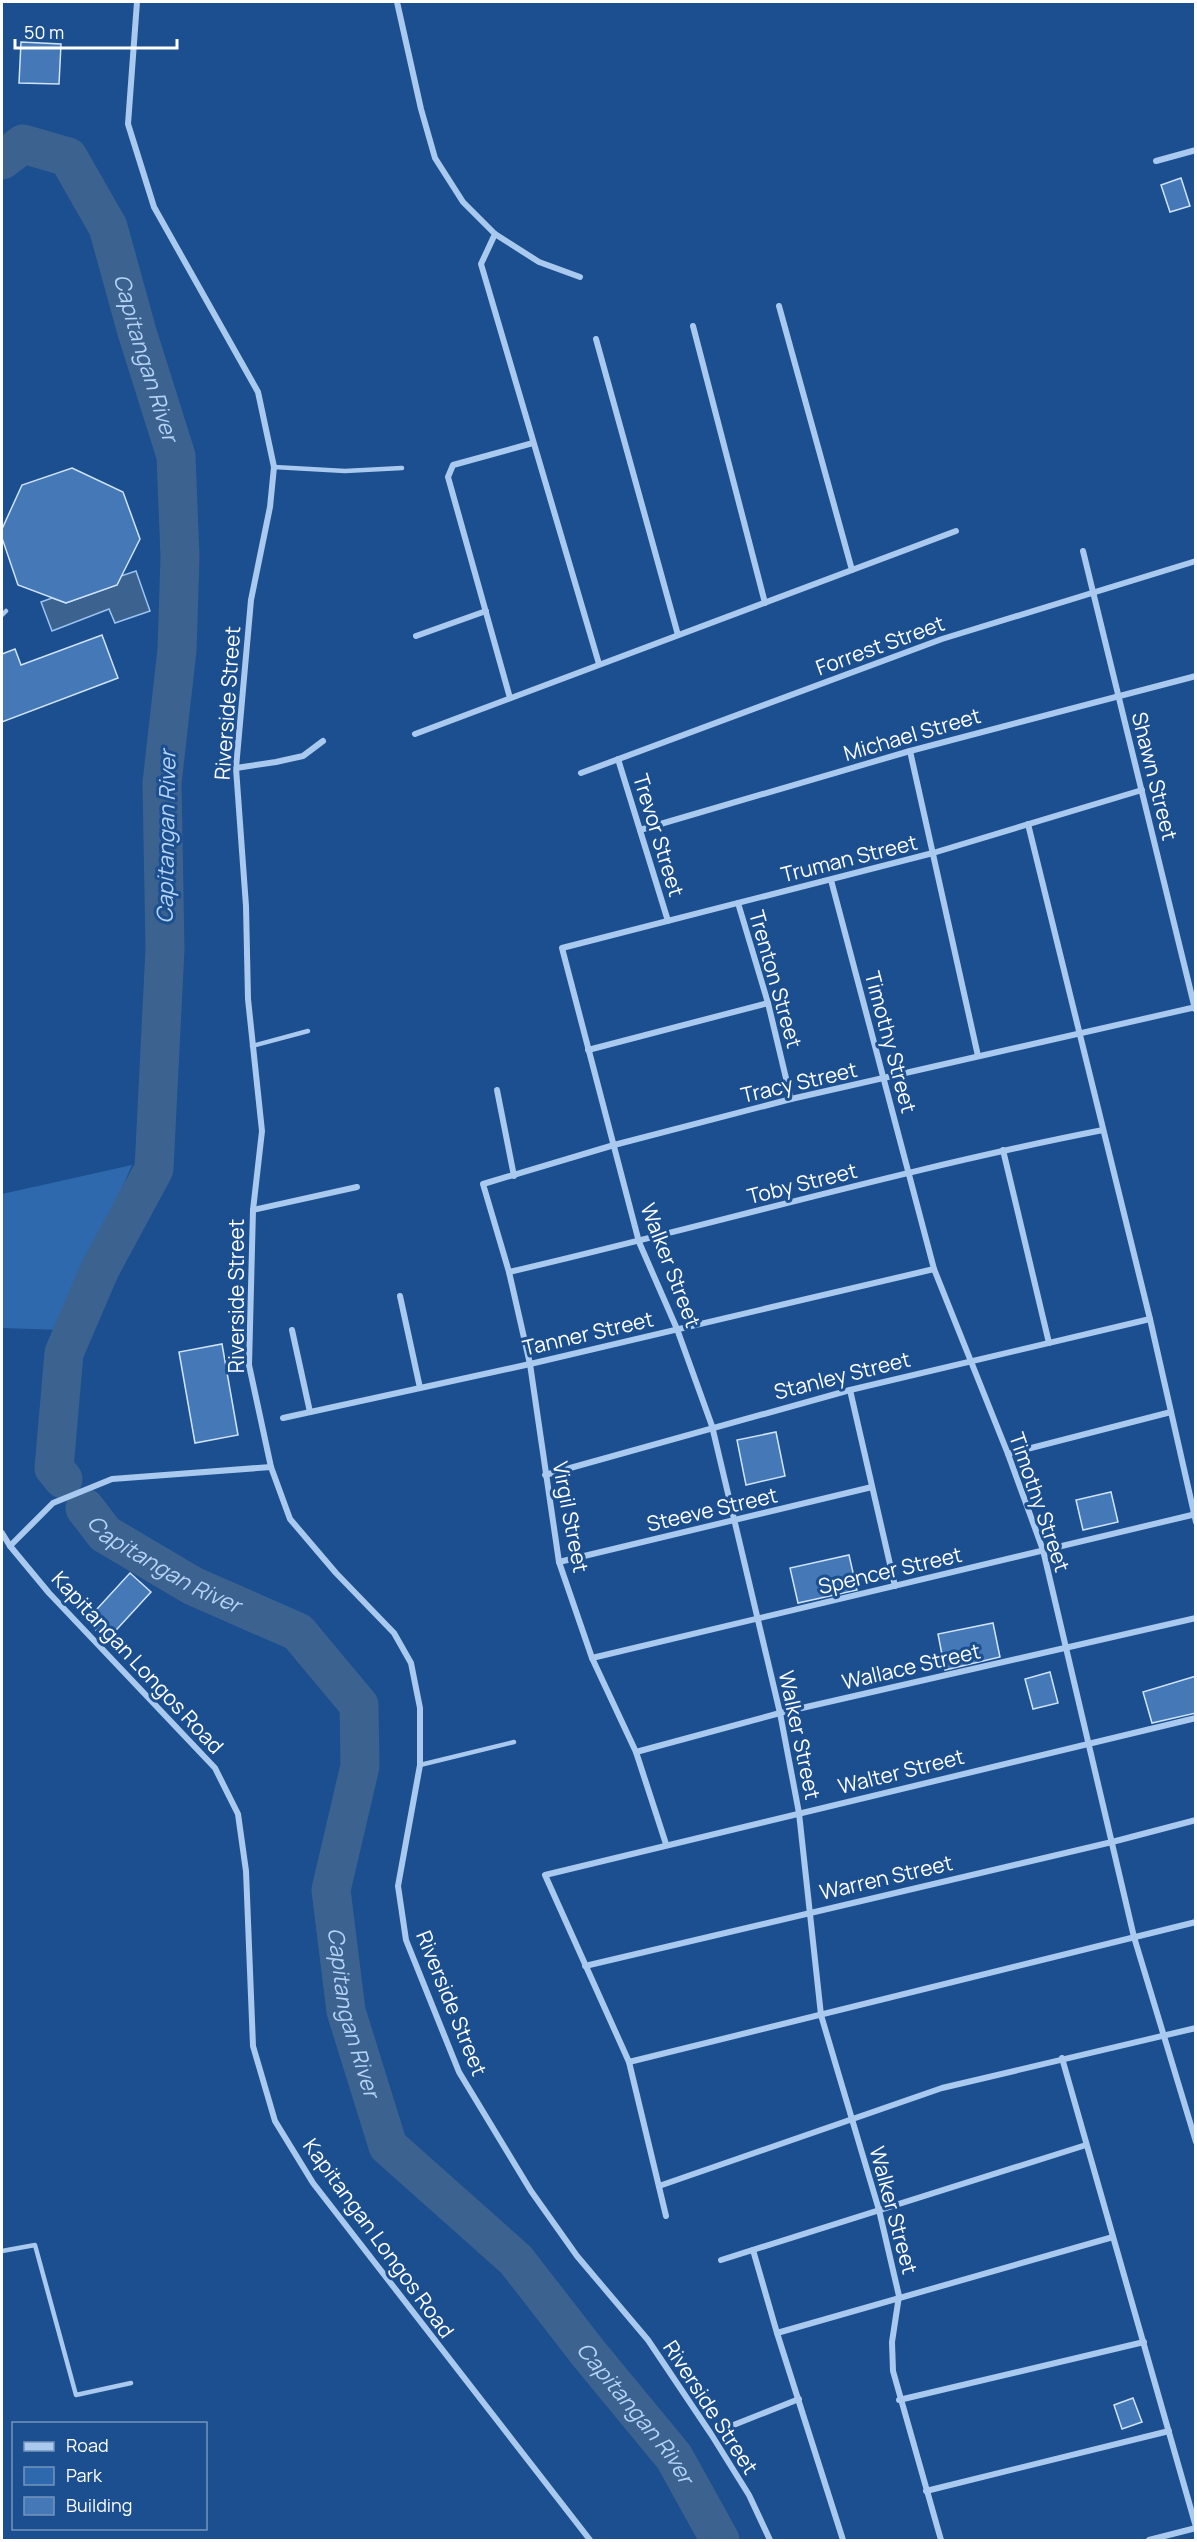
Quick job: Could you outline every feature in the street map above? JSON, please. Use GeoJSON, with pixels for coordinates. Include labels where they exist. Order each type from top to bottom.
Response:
{"type":"FeatureCollection","features":[{"type":"Feature","properties":{"kind":"street","name":"Riverside Street"},"geometry":{"type":"LineString","coordinates":[[137,2],[128,124],[154,207],[258,392],[274,467],[270,507],[251,600],[236,768],[246,906],[248,999],[261,1131],[253,1210],[249,1365],[271,1467],[290,1519],[336,1573],[394,1633],[411,1663],[420,1708],[420,1765],[398,1886],[406,1940],[459,2072],[531,2192],[577,2256],[648,2340],[711,2434],[749,2495],[770,2541]]}},
{"type":"Feature","properties":{"kind":"street"},"geometry":{"type":"LineString","coordinates":[[397,2],[421,109],[435,158],[463,202],[495,234],[540,262],[580,277]]}},
{"type":"Feature","properties":{"kind":"street"},"geometry":{"type":"LineString","coordinates":[[1156,161],[1196,150]]}},
{"type":"Feature","properties":{"kind":"street"},"geometry":{"type":"LineString","coordinates":[[495,234],[481,264],[599,664]]}},
{"type":"Feature","properties":{"kind":"street"},"geometry":{"type":"LineString","coordinates":[[779,306],[852,570]]}},
{"type":"Feature","properties":{"kind":"street"},"geometry":{"type":"LineString","coordinates":[[693,326],[765,603]]}},
{"type":"Feature","properties":{"kind":"street"},"geometry":{"type":"LineString","coordinates":[[596,339],[678,635]]}},
{"type":"Feature","properties":{"kind":"street"},"geometry":{"type":"LineString","coordinates":[[510,698],[448,477],[453,465],[533,443]]}},
{"type":"Feature","properties":{"kind":"street"},"geometry":{"type":"LineString","coordinates":[[415,734],[956,531]]}},
{"type":"Feature","properties":{"kind":"street","name":"Shawn Street"},"geometry":{"type":"LineString","coordinates":[[1083,551],[1195,1008]]}},
{"type":"Feature","properties":{"kind":"street","name":"Forrest Street"},"geometry":{"type":"LineString","coordinates":[[581,773],[942,639],[1196,561]]}},
{"type":"Feature","properties":{"kind":"street"},"geometry":{"type":"LineString","coordinates":[[416,636],[486,611]]}},
{"type":"Feature","properties":{"kind":"street","name":"Michael Street"},"geometry":{"type":"LineString","coordinates":[[640,830],[910,751],[1196,676]]}},
{"type":"Feature","properties":{"kind":"street"},"geometry":{"type":"LineString","coordinates":[[236,768],[303,756],[323,741]]}},
{"type":"Feature","properties":{"kind":"street"},"geometry":{"type":"LineString","coordinates":[[910,751],[978,1056]]}},
{"type":"Feature","properties":{"kind":"street","name":"Trevor Street"},"geometry":{"type":"LineString","coordinates":[[618,759],[668,921]]}},
{"type":"Feature","properties":{"kind":"street","name":"Truman Street"},"geometry":{"type":"LineString","coordinates":[[562,948],[933,853],[1142,790]]}},
{"type":"Feature","properties":{"kind":"street"},"geometry":{"type":"LineString","coordinates":[[1028,824],[1081,1032],[1196,1522]]}},
{"type":"Feature","properties":{"kind":"street","name":"Timothy Street"},"geometry":{"type":"LineString","coordinates":[[831,880],[934,1269],[1008,1454],[1043,1550],[1064,1648],[1134,1937],[1196,2142]]}},
{"type":"Feature","properties":{"kind":"street","name":"Trenton Street"},"geometry":{"type":"LineString","coordinates":[[738,903],[768,1003],[791,1099]]}},
{"type":"Feature","properties":{"kind":"street","name":"Walker Street"},"geometry":{"type":"LineString","coordinates":[[562,948],[639,1242],[677,1329],[712,1426],[780,1713],[799,1813],[821,2015],[879,2210],[900,2296],[891,2359],[899,2400],[940,2541]]}},
{"type":"Feature","properties":{"kind":"street"},"geometry":{"type":"LineString","coordinates":[[588,1050],[768,1003]]}},
{"type":"Feature","properties":{"kind":"street","name":"Tracy Street"},"geometry":{"type":"LineString","coordinates":[[483,1184],[614,1144],[791,1099],[884,1080],[1081,1032],[1195,1008]]}},
{"type":"Feature","properties":{"kind":"street"},"geometry":{"type":"LineString","coordinates":[[497,1090],[514,1176]]}},
{"type":"Feature","properties":{"kind":"street","name":"Toby Street"},"geometry":{"type":"LineString","coordinates":[[509,1272],[639,1242],[1003,1150],[1103,1130]]}},
{"type":"Feature","properties":{"kind":"street"},"geometry":{"type":"LineString","coordinates":[[1003,1150],[1049,1343]]}},
{"type":"Feature","properties":{"kind":"street","name":"Virgil Street"},"geometry":{"type":"LineString","coordinates":[[483,1184],[509,1272],[530,1364],[559,1562],[592,1658],[636,1752],[666,1844]]}},
{"type":"Feature","properties":{"kind":"street"},"geometry":{"type":"LineString","coordinates":[[253,1210],[357,1187]]}},
{"type":"Feature","properties":{"kind":"street","name":"Tanner Street"},"geometry":{"type":"LineString","coordinates":[[283,1418],[530,1364],[934,1269]]}},
{"type":"Feature","properties":{"kind":"street"},"geometry":{"type":"LineString","coordinates":[[400,1296],[420,1388]]}},
{"type":"Feature","properties":{"kind":"street","name":"Stanley Street"},"geometry":{"type":"LineString","coordinates":[[545,1475],[712,1426],[850,1390],[1150,1319]]}},
{"type":"Feature","properties":{"kind":"street"},"geometry":{"type":"LineString","coordinates":[[292,1330],[310,1412]]}},
{"type":"Feature","properties":{"kind":"street"},"geometry":{"type":"LineString","coordinates":[[850,1390],[894,1586]]}},
{"type":"Feature","properties":{"kind":"street"},"geometry":{"type":"LineString","coordinates":[[1008,1454],[1170,1412]]}},
{"type":"Feature","properties":{"kind":"street"},"geometry":{"type":"LineString","coordinates":[[10,1546],[53,1503],[112,1479],[271,1467]]}},
{"type":"Feature","properties":{"kind":"street","name":"Steeve Street"},"geometry":{"type":"LineString","coordinates":[[559,1562],[872,1487]]}},
{"type":"Feature","properties":{"kind":"street","name":"Spencer Street"},"geometry":{"type":"LineString","coordinates":[[592,1658],[1195,1514]]}},
{"type":"Feature","properties":{"kind":"street","name":"Kapitangan Longos Road"},"geometry":{"type":"LineString","coordinates":[[2,1533],[49,1593],[215,1768],[238,1814],[247,1882],[253,2046],[275,2121],[313,2184],[590,2541]]}},
{"type":"Feature","properties":{"kind":"street","name":"Wallace Street"},"geometry":{"type":"LineString","coordinates":[[636,1752],[780,1713],[1196,1618]]}},
{"type":"Feature","properties":{"kind":"street","name":"Walter Street"},"geometry":{"type":"LineString","coordinates":[[585,1966],[546,1875],[666,1844],[1196,1718]]}},
{"type":"Feature","properties":{"kind":"street","name":"Warren Street"},"geometry":{"type":"LineString","coordinates":[[585,1966],[1112,1842],[1196,1820]]}},
{"type":"Feature","properties":{"kind":"street"},"geometry":{"type":"LineString","coordinates":[[629,2062],[1196,1922]]}},
{"type":"Feature","properties":{"kind":"street"},"geometry":{"type":"LineString","coordinates":[[585,1966],[629,2062],[666,2216]]}},
{"type":"Feature","properties":{"kind":"street"},"geometry":{"type":"LineString","coordinates":[[659,2186],[942,2088],[1062,2058],[1166,2037],[1196,2028]]}},
{"type":"Feature","properties":{"kind":"street"},"geometry":{"type":"LineString","coordinates":[[1062,2058],[1196,2527],[1149,2541]]}},
{"type":"Feature","properties":{"kind":"street"},"geometry":{"type":"LineString","coordinates":[[721,2260],[1086,2145]]}},
{"type":"Feature","properties":{"kind":"street"},"geometry":{"type":"LineString","coordinates":[[777,2332],[1113,2237]]}},
{"type":"Feature","properties":{"kind":"street"},"geometry":{"type":"LineString","coordinates":[[753,2250],[843,2541]]}},
{"type":"Feature","properties":{"kind":"street"},"geometry":{"type":"LineString","coordinates":[[899,2400],[1144,2342]]}},
{"type":"Feature","properties":{"kind":"street"},"geometry":{"type":"LineString","coordinates":[[731,2426],[798,2399]]}},
{"type":"Feature","properties":{"kind":"street"},"geometry":{"type":"LineString","coordinates":[[926,2491],[1169,2431]]}},
{"type":"Feature","properties":{"kind":"lane"},"geometry":{"type":"LineString","coordinates":[[274,467],[345,471],[402,468]]}},
{"type":"Feature","properties":{"kind":"lane"},"geometry":{"type":"LineString","coordinates":[[252,1046],[308,1031]]}},
{"type":"Feature","properties":{"kind":"lane"},"geometry":{"type":"LineString","coordinates":[[420,1765],[514,1742]]}},
{"type":"Feature","properties":{"kind":"lane"},"geometry":{"type":"LineString","coordinates":[[2,2251],[35,2245],[76,2394],[131,2383]]}},
{"type":"Feature","properties":{"kind":"green space"},"geometry":{"type":"Polygon","coordinates":[[[132,1165],[61,1330],[2,1328],[2,1194],[132,1165]]]}},
{"type":"Feature","properties":{"kind":"shaded area"},"geometry":{"type":"Polygon","coordinates":[[[136,571],[150,611],[115,623],[109,609],[52,631],[41,602],[52,598],[66,603],[117,585],[121,576],[136,571]]]}},
{"type":"Feature","properties":{"kind":"building"},"geometry":{"type":"Polygon","coordinates":[[[21,42],[61,44],[59,84],[19,83],[21,42]]]}},
{"type":"Feature","properties":{"kind":"building"},"geometry":{"type":"Polygon","coordinates":[[[1181,178],[1190,206],[1170,212],[1161,185],[1181,178]]]}},
{"type":"Feature","properties":{"kind":"building"},"geometry":{"type":"Polygon","coordinates":[[[72,468],[123,492],[140,539],[117,585],[66,603],[18,585],[2,538],[2,529],[22,485],[72,468]]]}},
{"type":"Feature","properties":{"kind":"building"},"geometry":{"type":"Polygon","coordinates":[[[102,635],[118,678],[2,722],[2,654],[15,649],[21,665],[102,635]]]}},
{"type":"Feature","properties":{"kind":"building"},"geometry":{"type":"Polygon","coordinates":[[[222,1344],[238,1435],[195,1443],[179,1352],[222,1344]]]}},
{"type":"Feature","properties":{"kind":"building"},"geometry":{"type":"Polygon","coordinates":[[[776,1432],[785,1476],[746,1485],[737,1440],[776,1432]]]}},
{"type":"Feature","properties":{"kind":"building"},"geometry":{"type":"Polygon","coordinates":[[[1111,1492],[1118,1522],[1083,1530],[1076,1500],[1111,1492]]]}},
{"type":"Feature","properties":{"kind":"building"},"geometry":{"type":"Polygon","coordinates":[[[849,1555],[857,1590],[798,1603],[790,1568],[849,1555]]]}},
{"type":"Feature","properties":{"kind":"building"},"geometry":{"type":"Polygon","coordinates":[[[130,1573],[151,1592],[107,1640],[86,1621],[130,1573]]]}},
{"type":"Feature","properties":{"kind":"building"},"geometry":{"type":"Polygon","coordinates":[[[993,1623],[1000,1657],[945,1670],[938,1634],[993,1623]]]}},
{"type":"Feature","properties":{"kind":"building"},"geometry":{"type":"Polygon","coordinates":[[[1050,1672],[1058,1703],[1033,1709],[1025,1679],[1050,1672]]]}},
{"type":"Feature","properties":{"kind":"building"},"geometry":{"type":"Polygon","coordinates":[[[1196,1676],[1196,1713],[1152,1723],[1143,1692],[1196,1676]]]}},
{"type":"Feature","properties":{"kind":"building"},"geometry":{"type":"Polygon","coordinates":[[[1133,2398],[1142,2422],[1122,2429],[1114,2405],[1133,2398]]]}},
{"type":"Feature","properties":{"kind":"waterway","name":"Capitangan River"},"geometry":{"type":"LineString","coordinates":[[2,160],[23,144],[68,157],[108,227],[137,332],[176,456],[180,557],[177,650],[162,783],[165,949],[154,1169],[100,1269],[64,1353],[54,1468],[63,1479]]}},
{"type":"Feature","properties":{"kind":"waterway","name":"Capitangan River"},"geometry":{"type":"LineString","coordinates":[[85,1508],[105,1534],[193,1586],[298,1632],[359,1705],[360,1766],[331,1890],[346,2011],[388,2146],[516,2260],[589,2354],[674,2457],[720,2540]]}}]}
